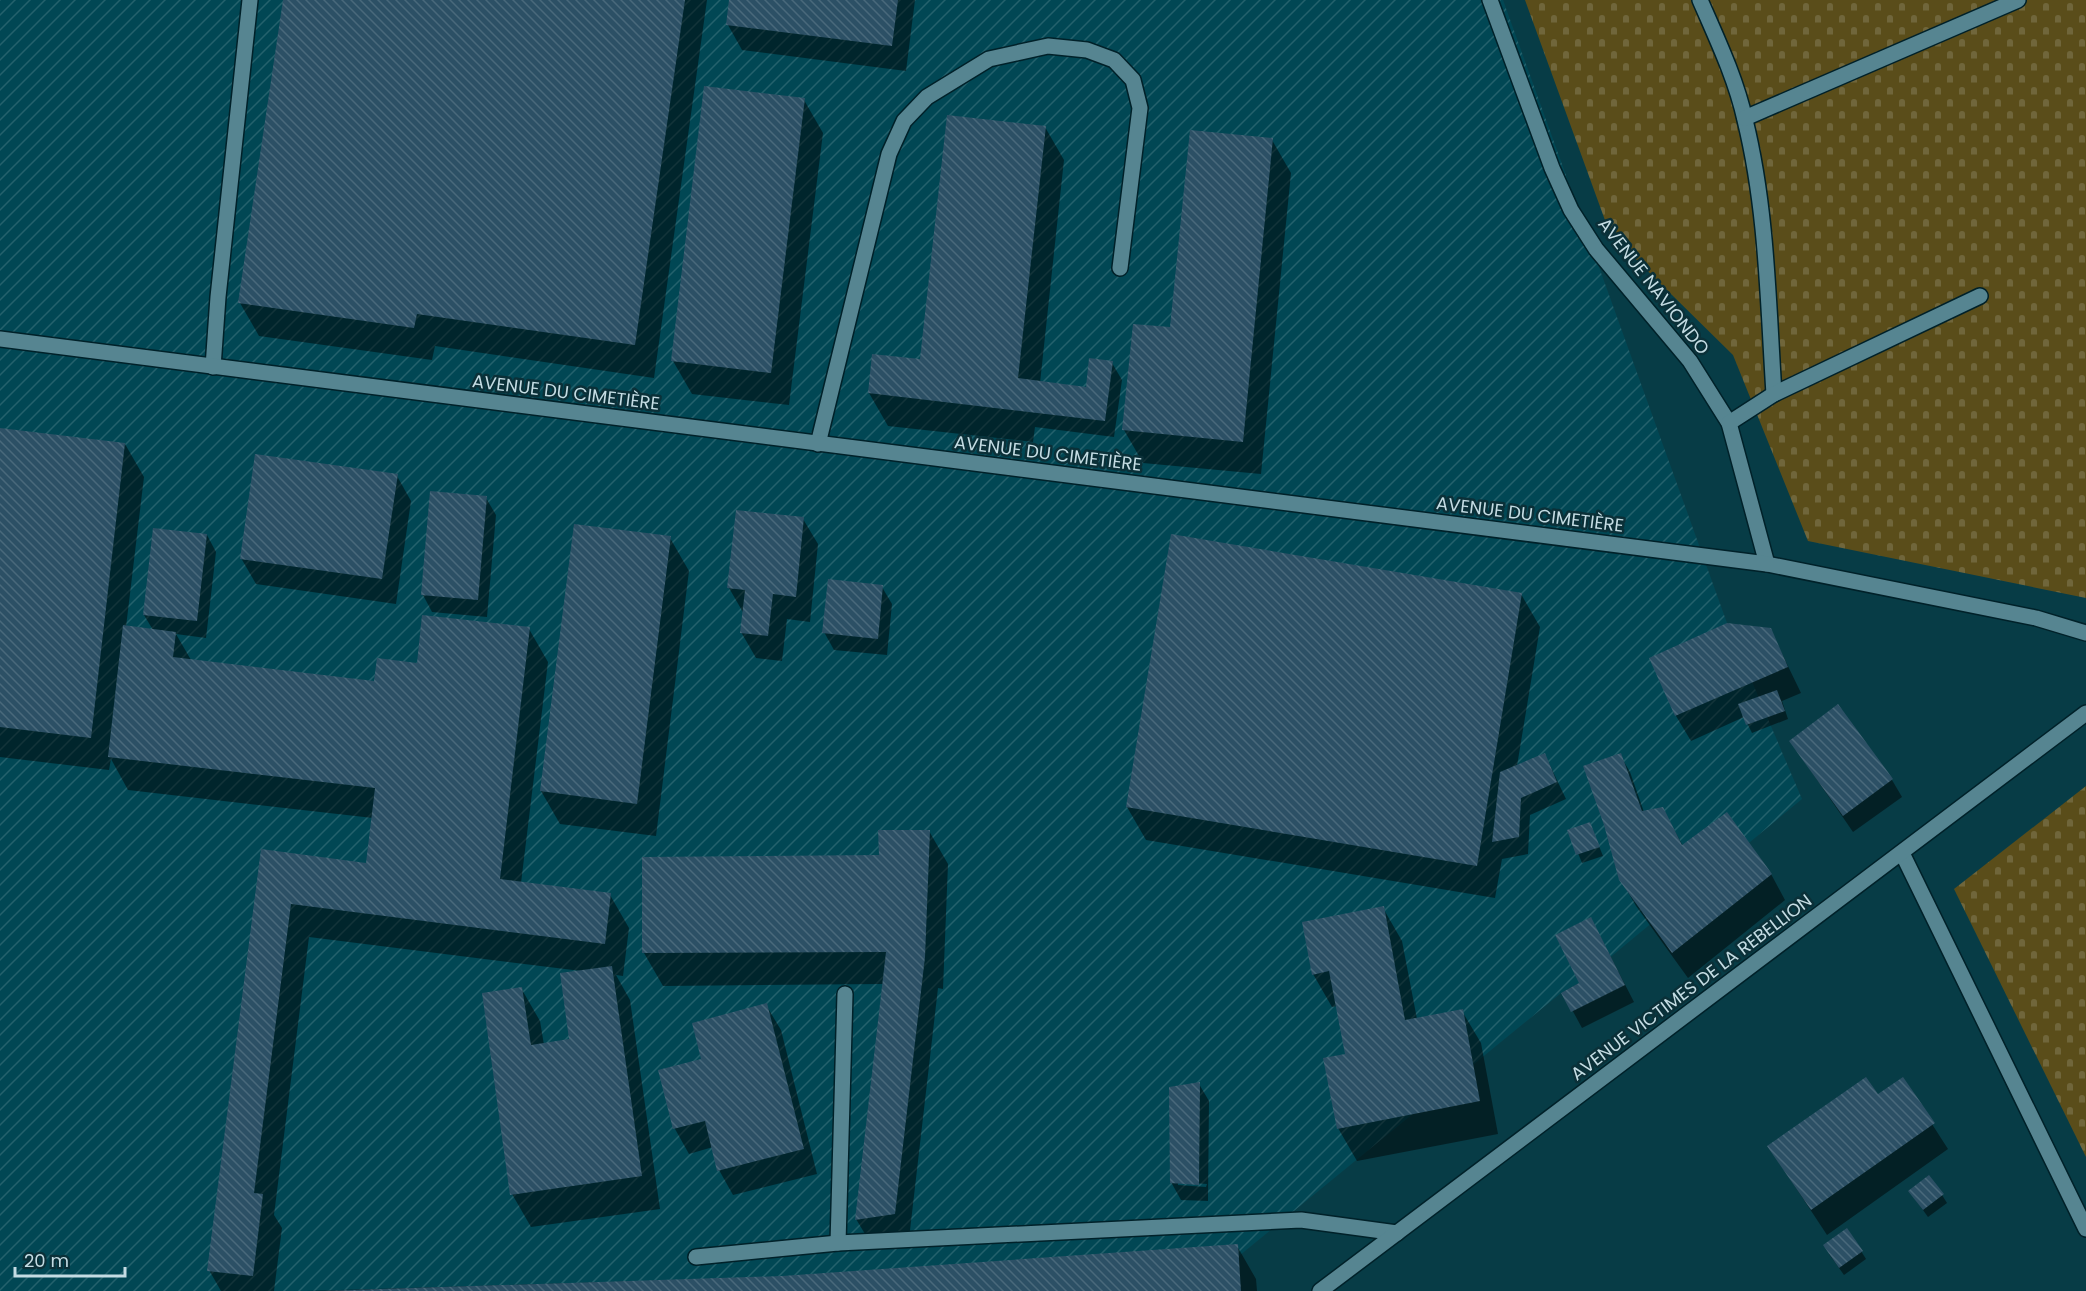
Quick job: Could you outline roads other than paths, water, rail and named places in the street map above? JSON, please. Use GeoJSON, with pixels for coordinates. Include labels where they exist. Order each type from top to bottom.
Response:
{"type":"FeatureCollection","features":[{"type":"Feature","properties":{"kind":"street"},"geometry":{"type":"LineString","coordinates":[[213,367],[218,297],[250,0]]}},
{"type":"Feature","properties":{"kind":"street","name":"AVENUE NAVIONDO"},"geometry":{"type":"LineString","coordinates":[[1490,0],[1552,168],[1571,210],[1596,249],[1690,361],[1729,423],[1767,564]]}},
{"type":"Feature","properties":{"kind":"street"},"geometry":{"type":"LineString","coordinates":[[1700,0],[1745,117],[1764,233],[1774,393]]}},
{"type":"Feature","properties":{"kind":"street"},"geometry":{"type":"LineString","coordinates":[[1745,117],[2018,0]]}},
{"type":"Feature","properties":{"kind":"street"},"geometry":{"type":"LineString","coordinates":[[818,444],[889,154],[904,122],[927,97],[989,59],[1048,46],[1087,50],[1114,60],[1133,80],[1140,108],[1120,268]]}},
{"type":"Feature","properties":{"kind":"street"},"geometry":{"type":"LineString","coordinates":[[1729,423],[1774,393],[1980,296]]}},
{"type":"Feature","properties":{"kind":"street","name":"AVENUE DU CIMETIÈRE"},"geometry":{"type":"LineString","coordinates":[[0,339],[1767,564],[2036,618],[2086,633]]}},
{"type":"Feature","properties":{"kind":"street","name":"AVENUE VICTIMES DE LA REBELLION"},"geometry":{"type":"LineString","coordinates":[[1320,1291],[2086,713]]}},
{"type":"Feature","properties":{"kind":"street"},"geometry":{"type":"LineString","coordinates":[[1902,853],[2086,1229]]}},
{"type":"Feature","properties":{"kind":"street"},"geometry":{"type":"LineString","coordinates":[[838,1244],[845,993]]}},
{"type":"Feature","properties":{"kind":"street"},"geometry":{"type":"LineString","coordinates":[[696,1257],[838,1244],[1301,1220],[1397,1233]]}}]}
